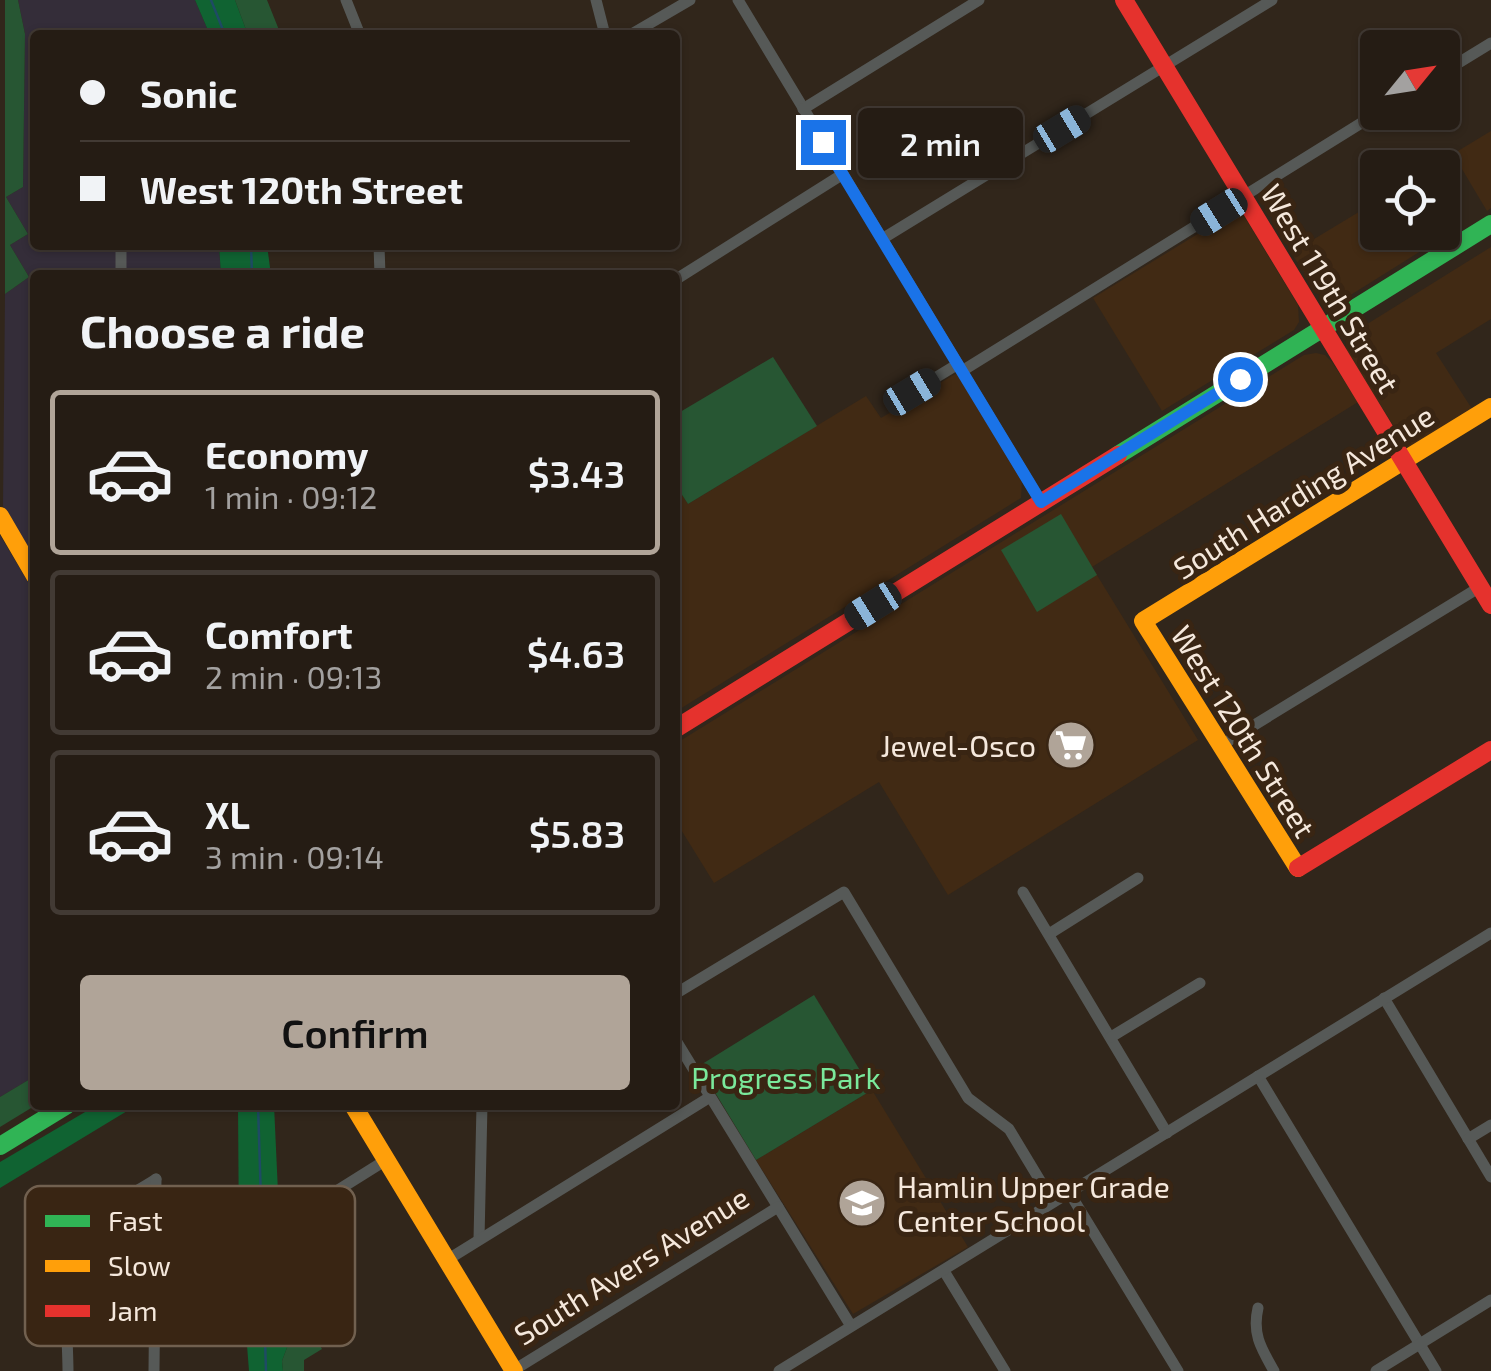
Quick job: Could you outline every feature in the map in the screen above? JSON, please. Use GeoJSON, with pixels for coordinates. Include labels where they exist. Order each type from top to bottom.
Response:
{"type":"FeatureCollection","features":[{"type":"Feature","properties":{"kind":"street"},"geometry":{"type":"LineString","coordinates":[[346,0],[358,30]]}},
{"type":"Feature","properties":{"kind":"street"},"geometry":{"type":"LineString","coordinates":[[596,0],[604,30]]}},
{"type":"Feature","properties":{"kind":"street"},"geometry":{"type":"LineString","coordinates":[[639,30],[690,0]]}},
{"type":"Feature","properties":{"kind":"street"},"geometry":{"type":"LineString","coordinates":[[738,0],[1041,502]]}},
{"type":"Feature","properties":{"kind":"street"},"geometry":{"type":"LineString","coordinates":[[804,109],[978,0]]}},
{"type":"Feature","properties":{"kind":"street","name":"West 119th Street"},"geometry":{"type":"LineString","coordinates":[[1124,0],[1486,592]]}},
{"type":"Feature","properties":{"kind":"street"},"geometry":{"type":"LineString","coordinates":[[882,239],[1272,0]]}},
{"type":"Feature","properties":{"kind":"street"},"geometry":{"type":"LineString","coordinates":[[1460,62],[1491,43]]}},
{"type":"Feature","properties":{"kind":"street"},"geometry":{"type":"LineString","coordinates":[[912,392],[960,367],[1360,124]]}},
{"type":"Feature","properties":{"kind":"street"},"geometry":{"type":"LineString","coordinates":[[680,277],[843,174]]}},
{"type":"Feature","properties":{"kind":"street"},"geometry":{"type":"LineString","coordinates":[[680,726],[1491,224]]}},
{"type":"Feature","properties":{"kind":"street","name":"South Harding Avenue"},"geometry":{"type":"LineString","coordinates":[[1144,621],[1491,407]]}},
{"type":"Feature","properties":{"kind":"street"},"geometry":{"type":"LineString","coordinates":[[0,516],[30,567]]}},
{"type":"Feature","properties":{"kind":"street"},"geometry":{"type":"LineString","coordinates":[[1220,746],[1486,592]]}},
{"type":"Feature","properties":{"kind":"street","name":"West 120th Street"},"geometry":{"type":"LineString","coordinates":[[1144,621],[1297,869],[1491,750]]}},
{"type":"Feature","properties":{"kind":"street"},"geometry":{"type":"LineString","coordinates":[[1049,934],[1138,878]]}},
{"type":"Feature","properties":{"kind":"street"},"geometry":{"type":"LineString","coordinates":[[680,991],[844,892],[968,1098],[1009,1129],[1053,1202]]}},
{"type":"Feature","properties":{"kind":"street"},"geometry":{"type":"LineString","coordinates":[[1023,892],[1167,1133]]}},
{"type":"Feature","properties":{"kind":"street"},"geometry":{"type":"LineString","coordinates":[[778,1371],[1491,933]]}},
{"type":"Feature","properties":{"kind":"street"},"geometry":{"type":"LineString","coordinates":[[1111,1037],[1200,983]]}},
{"type":"Feature","properties":{"kind":"street"},"geometry":{"type":"LineString","coordinates":[[1384,998],[1491,1177]]}},
{"type":"Feature","properties":{"kind":"street"},"geometry":{"type":"LineString","coordinates":[[680,1047],[851,1326]]}},
{"type":"Feature","properties":{"kind":"street"},"geometry":{"type":"LineString","coordinates":[[1258,1076],[1436,1371]]}},
{"type":"Feature","properties":{"kind":"street"},"geometry":{"type":"LineString","coordinates":[[447,1260],[710,1097]]}},
{"type":"Feature","properties":{"kind":"street"},"geometry":{"type":"LineString","coordinates":[[0,1146],[59,1110]]}},
{"type":"Feature","properties":{"kind":"street"},"geometry":{"type":"LineString","coordinates":[[356,1110],[514,1371]]}},
{"type":"Feature","properties":{"kind":"street"},"geometry":{"type":"LineString","coordinates":[[479,1239],[482,1110]]}},
{"type":"Feature","properties":{"kind":"street"},"geometry":{"type":"LineString","coordinates":[[1468,1139],[1491,1125]]}},
{"type":"Feature","properties":{"kind":"street"},"geometry":{"type":"LineString","coordinates":[[346,1186],[386,1160]]}},
{"type":"Feature","properties":{"kind":"street"},"geometry":{"type":"LineString","coordinates":[[1069,1192],[1178,1371]]}},
{"type":"Feature","properties":{"kind":"street","name":"South Avers Avenue"},"geometry":{"type":"LineString","coordinates":[[514,1371],[778,1207]]}},
{"type":"Feature","properties":{"kind":"street"},"geometry":{"type":"LineString","coordinates":[[944,1270],[1005,1371]]}},
{"type":"Feature","properties":{"kind":"street"},"geometry":{"type":"LineString","coordinates":[[1376,1371],[1491,1300]]}},
{"type":"Feature","properties":{"kind":"street"},"geometry":{"type":"LineString","coordinates":[[1258,1308],[1254,1325],[1257,1341],[1274,1371]]}},
{"type":"Feature","properties":{"kind":"street"},"geometry":{"type":"LineString","coordinates":[[68,1346],[68,1371]]}},
{"type":"Feature","properties":{"kind":"street"},"geometry":{"type":"LineString","coordinates":[[154,1346],[154,1371]]}},
{"type":"Feature","properties":{"kind":"shaded area"},"geometry":{"type":"Polygon","coordinates":[[[18,0],[195,0],[208,30],[30,30],[30,250],[219,250],[221,270],[30,270],[30,551],[3,506],[5,294],[29,277],[10,245],[28,234],[6,197],[23,187],[25,34],[18,0]]]}},
{"type":"Feature","properties":{"kind":"shaded area"},"geometry":{"type":"Polygon","coordinates":[[[1491,131],[1491,208],[1487,211],[1460,166],[1460,150],[1491,131]]]}},
{"type":"Feature","properties":{"kind":"shaded area"},"geometry":{"type":"Polygon","coordinates":[[[1360,211],[1360,250],[1422,250],[1341,301],[1332,302],[1322,298],[1291,253],[1360,211]]]}},
{"type":"Feature","properties":{"kind":"shaded area"},"geometry":{"type":"Polygon","coordinates":[[[1232,213],[1244,216],[1298,305],[1299,322],[1294,330],[1162,411],[1093,298],[1232,213]]]}},
{"type":"Feature","properties":{"kind":"shaded area"},"geometry":{"type":"Polygon","coordinates":[[[1491,247],[1491,319],[1436,353],[1474,412],[1410,453],[1346,349],[1348,336],[1491,247]]]}},
{"type":"Feature","properties":{"kind":"shaded area"},"geometry":{"type":"Polygon","coordinates":[[[1304,355],[1325,355],[1358,402],[1092,567],[1198,740],[948,895],[879,782],[714,883],[680,828],[680,741],[1304,355]]]}},
{"type":"Feature","properties":{"kind":"shaded area"},"geometry":{"type":"Polygon","coordinates":[[[957,373],[1022,482],[1021,498],[680,709],[680,492],[688,504],[866,396],[881,418],[957,373]]]}},
{"type":"Feature","properties":{"kind":"shaded area"},"geometry":{"type":"Polygon","coordinates":[[[0,535],[30,586],[30,1079],[0,1097],[0,535]]]}},
{"type":"Feature","properties":{"kind":"shaded area","name":"Hamlin Upper Grade Center School"},"geometry":{"type":"Polygon","coordinates":[[[872,1090],[968,1247],[853,1314],[756,1160],[872,1090]]]}},
{"type":"Feature","properties":{"kind":"green space"},"geometry":{"type":"Polygon","coordinates":[[[5,0],[18,0],[25,34],[23,187],[6,197],[28,234],[10,245],[29,277],[5,294],[5,0]]]}},
{"type":"Feature","properties":{"kind":"green space"},"geometry":{"type":"Polygon","coordinates":[[[195,0],[235,0],[246,30],[208,30],[195,0]]]}},
{"type":"Feature","properties":{"kind":"green space"},"geometry":{"type":"Polygon","coordinates":[[[235,0],[267,0],[279,30],[246,30],[235,0]]]}},
{"type":"Feature","properties":{"kind":"green space"},"geometry":{"type":"Polygon","coordinates":[[[219,250],[268,250],[270,270],[221,270],[219,250]]]}},
{"type":"Feature","properties":{"kind":"green space"},"geometry":{"type":"Polygon","coordinates":[[[773,357],[817,426],[688,504],[680,492],[680,412],[773,357]]]}},
{"type":"Feature","properties":{"kind":"green space"},"geometry":{"type":"Polygon","coordinates":[[[1061,514],[1097,575],[1037,612],[1001,550],[1061,514]]]}},
{"type":"Feature","properties":{"kind":"green space","name":"Progress Park"},"geometry":{"type":"Polygon","coordinates":[[[814,995],[872,1090],[756,1160],[699,1066],[814,995]]]}},
{"type":"Feature","properties":{"kind":"green space"},"geometry":{"type":"Polygon","coordinates":[[[30,1079],[30,1109],[0,1127],[0,1097],[30,1079]]]}},
{"type":"Feature","properties":{"kind":"green space"},"geometry":{"type":"Polygon","coordinates":[[[88,1110],[129,1110],[0,1188],[0,1162],[88,1110]]]}},
{"type":"Feature","properties":{"kind":"green space"},"geometry":{"type":"Polygon","coordinates":[[[238,1110],[274,1110],[278,1186],[239,1186],[238,1110]]]}},
{"type":"Feature","properties":{"kind":"green space"},"geometry":{"type":"Polygon","coordinates":[[[247,1346],[288,1346],[283,1371],[249,1371],[247,1346]]]}},
{"type":"Feature","properties":{"kind":"green space"},"geometry":{"type":"Polygon","coordinates":[[[288,1346],[322,1349],[304,1360],[304,1371],[283,1371],[288,1346]]]}},
{"type":"Feature","properties":{"kind":"waterway"},"geometry":{"type":"LineString","coordinates":[[211,0],[223,30]]}},
{"type":"Feature","properties":{"kind":"waterway"},"geometry":{"type":"LineString","coordinates":[[251,250],[252,270]]}},
{"type":"Feature","properties":{"kind":"waterway"},"geometry":{"type":"LineString","coordinates":[[258,1110],[261,1186]]}},
{"type":"Feature","properties":{"kind":"waterway"},"geometry":{"type":"LineString","coordinates":[[265,1346],[266,1371]]}},
{"type":"Feature","properties":{"kind":"traffic: fast"},"geometry":{"type":"LineString","coordinates":[[1118,455],[1491,224]]}},
{"type":"Feature","properties":{"kind":"traffic: fast"},"geometry":{"type":"LineString","coordinates":[[0,1146],[59,1110]]}},
{"type":"Feature","properties":{"kind":"traffic: slow"},"geometry":{"type":"LineString","coordinates":[[1298,868],[1143,621],[1491,407]]}},
{"type":"Feature","properties":{"kind":"traffic: slow"},"geometry":{"type":"LineString","coordinates":[[0,516],[30,567]]}},
{"type":"Feature","properties":{"kind":"traffic: slow"},"geometry":{"type":"LineString","coordinates":[[356,1110],[514,1371]]}},
{"type":"Feature","properties":{"kind":"traffic: jam"},"geometry":{"type":"LineString","coordinates":[[1124,0],[1491,605]]}},
{"type":"Feature","properties":{"kind":"traffic: jam"},"geometry":{"type":"LineString","coordinates":[[680,726],[1118,455]]}},
{"type":"Feature","properties":{"kind":"traffic: jam"},"geometry":{"type":"LineString","coordinates":[[1298,868],[1491,750]]}},
{"type":"Feature","properties":{"kind":"place","name":"Jewel-Osco"},"geometry":{"type":"Point","coordinates":[1071,745]}},
{"type":"Feature","properties":{"kind":"place","name":"Hamlin Upper Grade Center School"},"geometry":{"type":"Point","coordinates":[862,1203]}},
{"type":"Feature","properties":{"kind":"route"},"geometry":{"type":"LineString","coordinates":[[823,142],[1041,502],[1240,379]]}}]}
